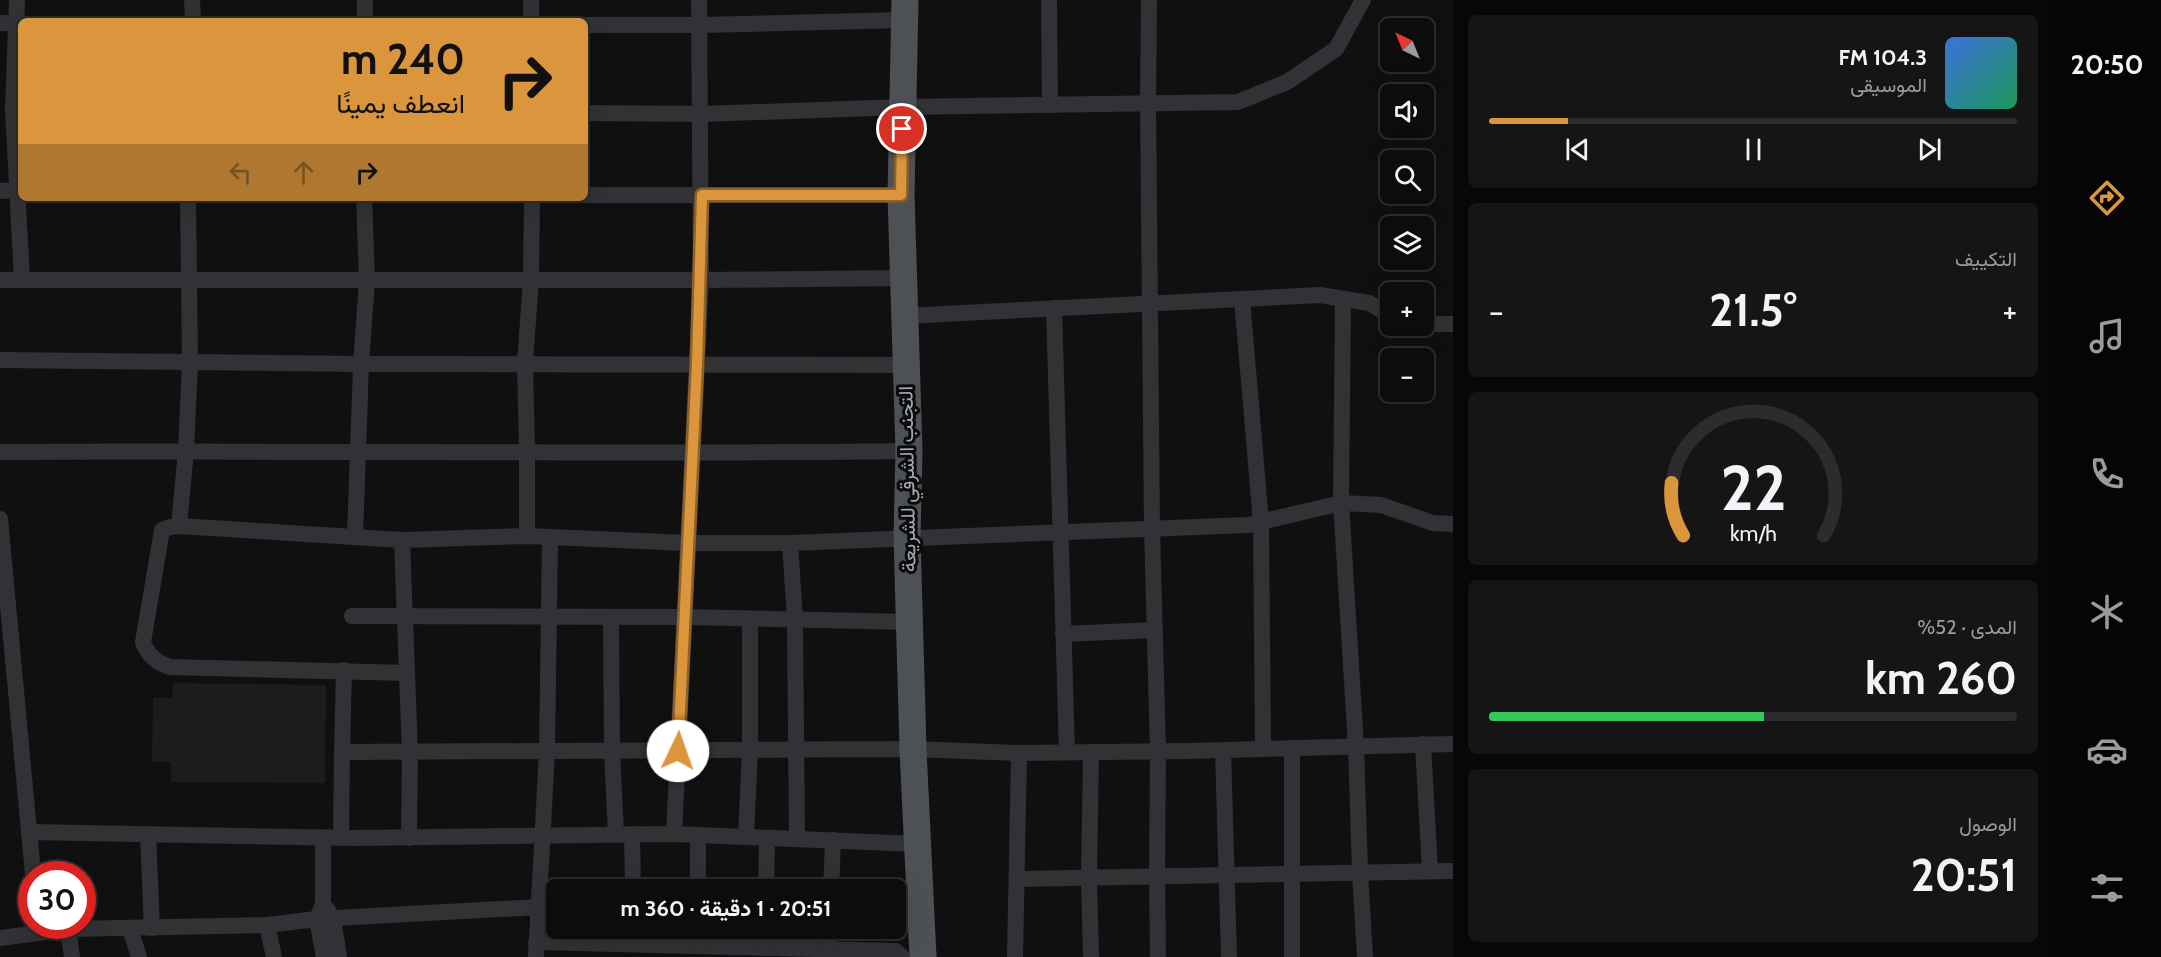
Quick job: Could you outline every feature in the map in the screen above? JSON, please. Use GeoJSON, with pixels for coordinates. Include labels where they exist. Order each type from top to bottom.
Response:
{"type":"FeatureCollection","features":[{"type":"Feature","properties":{"kind":"main road","name":"التجنب الشرقي للشريعة"},"geometry":{"type":"LineString","coordinates":[[904,10],[901,195],[909,451],[907,537],[913,749],[923,957]]}},
{"type":"Feature","properties":{"kind":"street"},"geometry":{"type":"LineString","coordinates":[[17,0],[19,18]]}},
{"type":"Feature","properties":{"kind":"street"},"geometry":{"type":"LineString","coordinates":[[192,0],[193,18]]}},
{"type":"Feature","properties":{"kind":"street"},"geometry":{"type":"LineString","coordinates":[[365,0],[365,18]]}},
{"type":"Feature","properties":{"kind":"street"},"geometry":{"type":"LineString","coordinates":[[531,0],[531,18]]}},
{"type":"Feature","properties":{"kind":"street"},"geometry":{"type":"LineString","coordinates":[[674,834],[701,280],[699,0]]}},
{"type":"Feature","properties":{"kind":"street"},"geometry":{"type":"LineString","coordinates":[[1049,0],[1050,105]]}},
{"type":"Feature","properties":{"kind":"street"},"geometry":{"type":"LineString","coordinates":[[1149,0],[1152,529],[1158,751],[1158,957]]}},
{"type":"Feature","properties":{"kind":"street"},"geometry":{"type":"LineString","coordinates":[[588,113],[701,114],[903,107],[1238,102],[1287,82],[1336,49],[1363,0]]}},
{"type":"Feature","properties":{"kind":"street"},"geometry":{"type":"LineString","coordinates":[[588,25],[700,25],[904,10]]}},
{"type":"Feature","properties":{"kind":"street"},"geometry":{"type":"LineString","coordinates":[[0,23],[18,23]]}},
{"type":"Feature","properties":{"kind":"street"},"geometry":{"type":"LineString","coordinates":[[18,34],[11,110],[18,172]]}},
{"type":"Feature","properties":{"kind":"street"},"geometry":{"type":"LineString","coordinates":[[0,191],[18,190]]}},
{"type":"Feature","properties":{"kind":"street"},"geometry":{"type":"LineString","coordinates":[[588,195],[901,195]]}},
{"type":"Feature","properties":{"kind":"street"},"geometry":{"type":"LineString","coordinates":[[20,201],[22,280]]}},
{"type":"Feature","properties":{"kind":"street"},"geometry":{"type":"LineString","coordinates":[[179,526],[186,451],[190,362],[188,201]]}},
{"type":"Feature","properties":{"kind":"street"},"geometry":{"type":"LineString","coordinates":[[355,537],[361,364],[367,280],[364,201]]}},
{"type":"Feature","properties":{"kind":"street"},"geometry":{"type":"LineString","coordinates":[[527,536],[525,363],[531,280],[532,201]]}},
{"type":"Feature","properties":{"kind":"street"},"geometry":{"type":"LineString","coordinates":[[0,280],[903,278]]}},
{"type":"Feature","properties":{"kind":"street"},"geometry":{"type":"LineString","coordinates":[[904,316],[1320,295],[1369,303],[1380,309]]}},
{"type":"Feature","properties":{"kind":"street"},"geometry":{"type":"LineString","coordinates":[[1242,299],[1261,522],[1263,749]]}},
{"type":"Feature","properties":{"kind":"street"},"geometry":{"type":"LineString","coordinates":[[1344,299],[1341,503],[1356,746],[1365,957]]}},
{"type":"Feature","properties":{"kind":"street"},"geometry":{"type":"LineString","coordinates":[[1054,309],[1067,752]]}},
{"type":"Feature","properties":{"kind":"street"},"geometry":{"type":"LineString","coordinates":[[1434,324],[1453,324]]}},
{"type":"Feature","properties":{"kind":"street"},"geometry":{"type":"LineString","coordinates":[[0,360],[361,364],[906,365]]}},
{"type":"Feature","properties":{"kind":"street"},"geometry":{"type":"LineString","coordinates":[[0,452],[693,454],[909,451]]}},
{"type":"Feature","properties":{"kind":"street"},"geometry":{"type":"LineString","coordinates":[[407,673],[170,667],[161,664],[152,658],[143,642],[161,532],[165,528],[179,526],[402,540],[527,536],[688,543],[790,543],[1248,525],[1341,503],[1382,505],[1433,523],[1453,524]]}},
{"type":"Feature","properties":{"kind":"street"},"geometry":{"type":"LineString","coordinates":[[0,519],[32,861]]}},
{"type":"Feature","properties":{"kind":"street"},"geometry":{"type":"LineString","coordinates":[[550,537],[548,751],[536,950],[612,939]]}},
{"type":"Feature","properties":{"kind":"street"},"geometry":{"type":"LineString","coordinates":[[402,540],[410,753],[409,838]]}},
{"type":"Feature","properties":{"kind":"street"},"geometry":{"type":"LineString","coordinates":[[790,543],[795,620],[797,839]]}},
{"type":"Feature","properties":{"kind":"street"},"geometry":{"type":"LineString","coordinates":[[352,616],[684,617],[910,622]]}},
{"type":"Feature","properties":{"kind":"street"},"geometry":{"type":"LineString","coordinates":[[611,617],[612,751],[631,879]]}},
{"type":"Feature","properties":{"kind":"street"},"geometry":{"type":"LineString","coordinates":[[746,837],[750,750],[750,619]]}},
{"type":"Feature","properties":{"kind":"street"},"geometry":{"type":"LineString","coordinates":[[1063,634],[1155,630]]}},
{"type":"Feature","properties":{"kind":"street"},"geometry":{"type":"LineString","coordinates":[[341,838],[344,670]]}},
{"type":"Feature","properties":{"kind":"street"},"geometry":{"type":"LineString","coordinates":[[1423,744],[1430,871]]}},
{"type":"Feature","properties":{"kind":"street"},"geometry":{"type":"LineString","coordinates":[[342,752],[913,749],[1019,753],[1453,744]]}},
{"type":"Feature","properties":{"kind":"street"},"geometry":{"type":"LineString","coordinates":[[1292,957],[1293,748]]}},
{"type":"Feature","properties":{"kind":"street"},"geometry":{"type":"LineString","coordinates":[[1223,750],[1229,957]]}},
{"type":"Feature","properties":{"kind":"street"},"geometry":{"type":"LineString","coordinates":[[1091,752],[1089,877],[1091,957]]}},
{"type":"Feature","properties":{"kind":"street"},"geometry":{"type":"LineString","coordinates":[[1015,957],[1019,753]]}},
{"type":"Feature","properties":{"kind":"street"},"geometry":{"type":"LineString","coordinates":[[29,832],[323,838],[674,834],[917,844]]}},
{"type":"Feature","properties":{"kind":"street"},"geometry":{"type":"LineString","coordinates":[[148,834],[152,928]]}},
{"type":"Feature","properties":{"kind":"street"},"geometry":{"type":"LineString","coordinates":[[698,835],[698,879]]}},
{"type":"Feature","properties":{"kind":"street"},"geometry":{"type":"LineString","coordinates":[[323,838],[324,957]]}},
{"type":"Feature","properties":{"kind":"street"},"geometry":{"type":"LineString","coordinates":[[766,838],[766,879]]}},
{"type":"Feature","properties":{"kind":"street"},"geometry":{"type":"LineString","coordinates":[[831,879],[833,840]]}},
{"type":"Feature","properties":{"kind":"street"},"geometry":{"type":"LineString","coordinates":[[1017,879],[1453,871]]}},
{"type":"Feature","properties":{"kind":"street"},"geometry":{"type":"LineString","coordinates":[[96,929],[267,925],[324,913],[539,907]]}},
{"type":"Feature","properties":{"kind":"street"},"geometry":{"type":"LineString","coordinates":[[324,913],[339,957]]}},
{"type":"Feature","properties":{"kind":"street"},"geometry":{"type":"LineString","coordinates":[[267,925],[274,957]]}},
{"type":"Feature","properties":{"kind":"street"},"geometry":{"type":"LineString","coordinates":[[130,928],[139,957]]}},
{"type":"Feature","properties":{"kind":"street"},"geometry":{"type":"LineString","coordinates":[[0,938],[18,934]]}},
{"type":"Feature","properties":{"kind":"street"},"geometry":{"type":"LineString","coordinates":[[69,939],[72,957]]}},
{"type":"Feature","properties":{"kind":"street"},"geometry":{"type":"LineString","coordinates":[[652,939],[698,946],[766,948],[803,953],[829,949],[896,951],[902,957]]}},
{"type":"Feature","properties":{"kind":"street"},"geometry":{"type":"LineString","coordinates":[[698,939],[698,946]]}},
{"type":"Feature","properties":{"kind":"street"},"geometry":{"type":"LineString","coordinates":[[766,939],[766,948]]}},
{"type":"Feature","properties":{"kind":"street"},"geometry":{"type":"LineString","coordinates":[[829,939],[829,949]]}},
{"type":"Feature","properties":{"kind":"shaded area"},"geometry":{"type":"Polygon","coordinates":[[[173,683],[326,685],[325,783],[171,782],[171,762],[152,762],[153,698],[172,698],[173,683]]]}},
{"type":"Feature","properties":{"kind":"route"},"geometry":{"type":"LineString","coordinates":[[678,751],[701,280],[702,195],[901,195],[902,129]]}}]}
